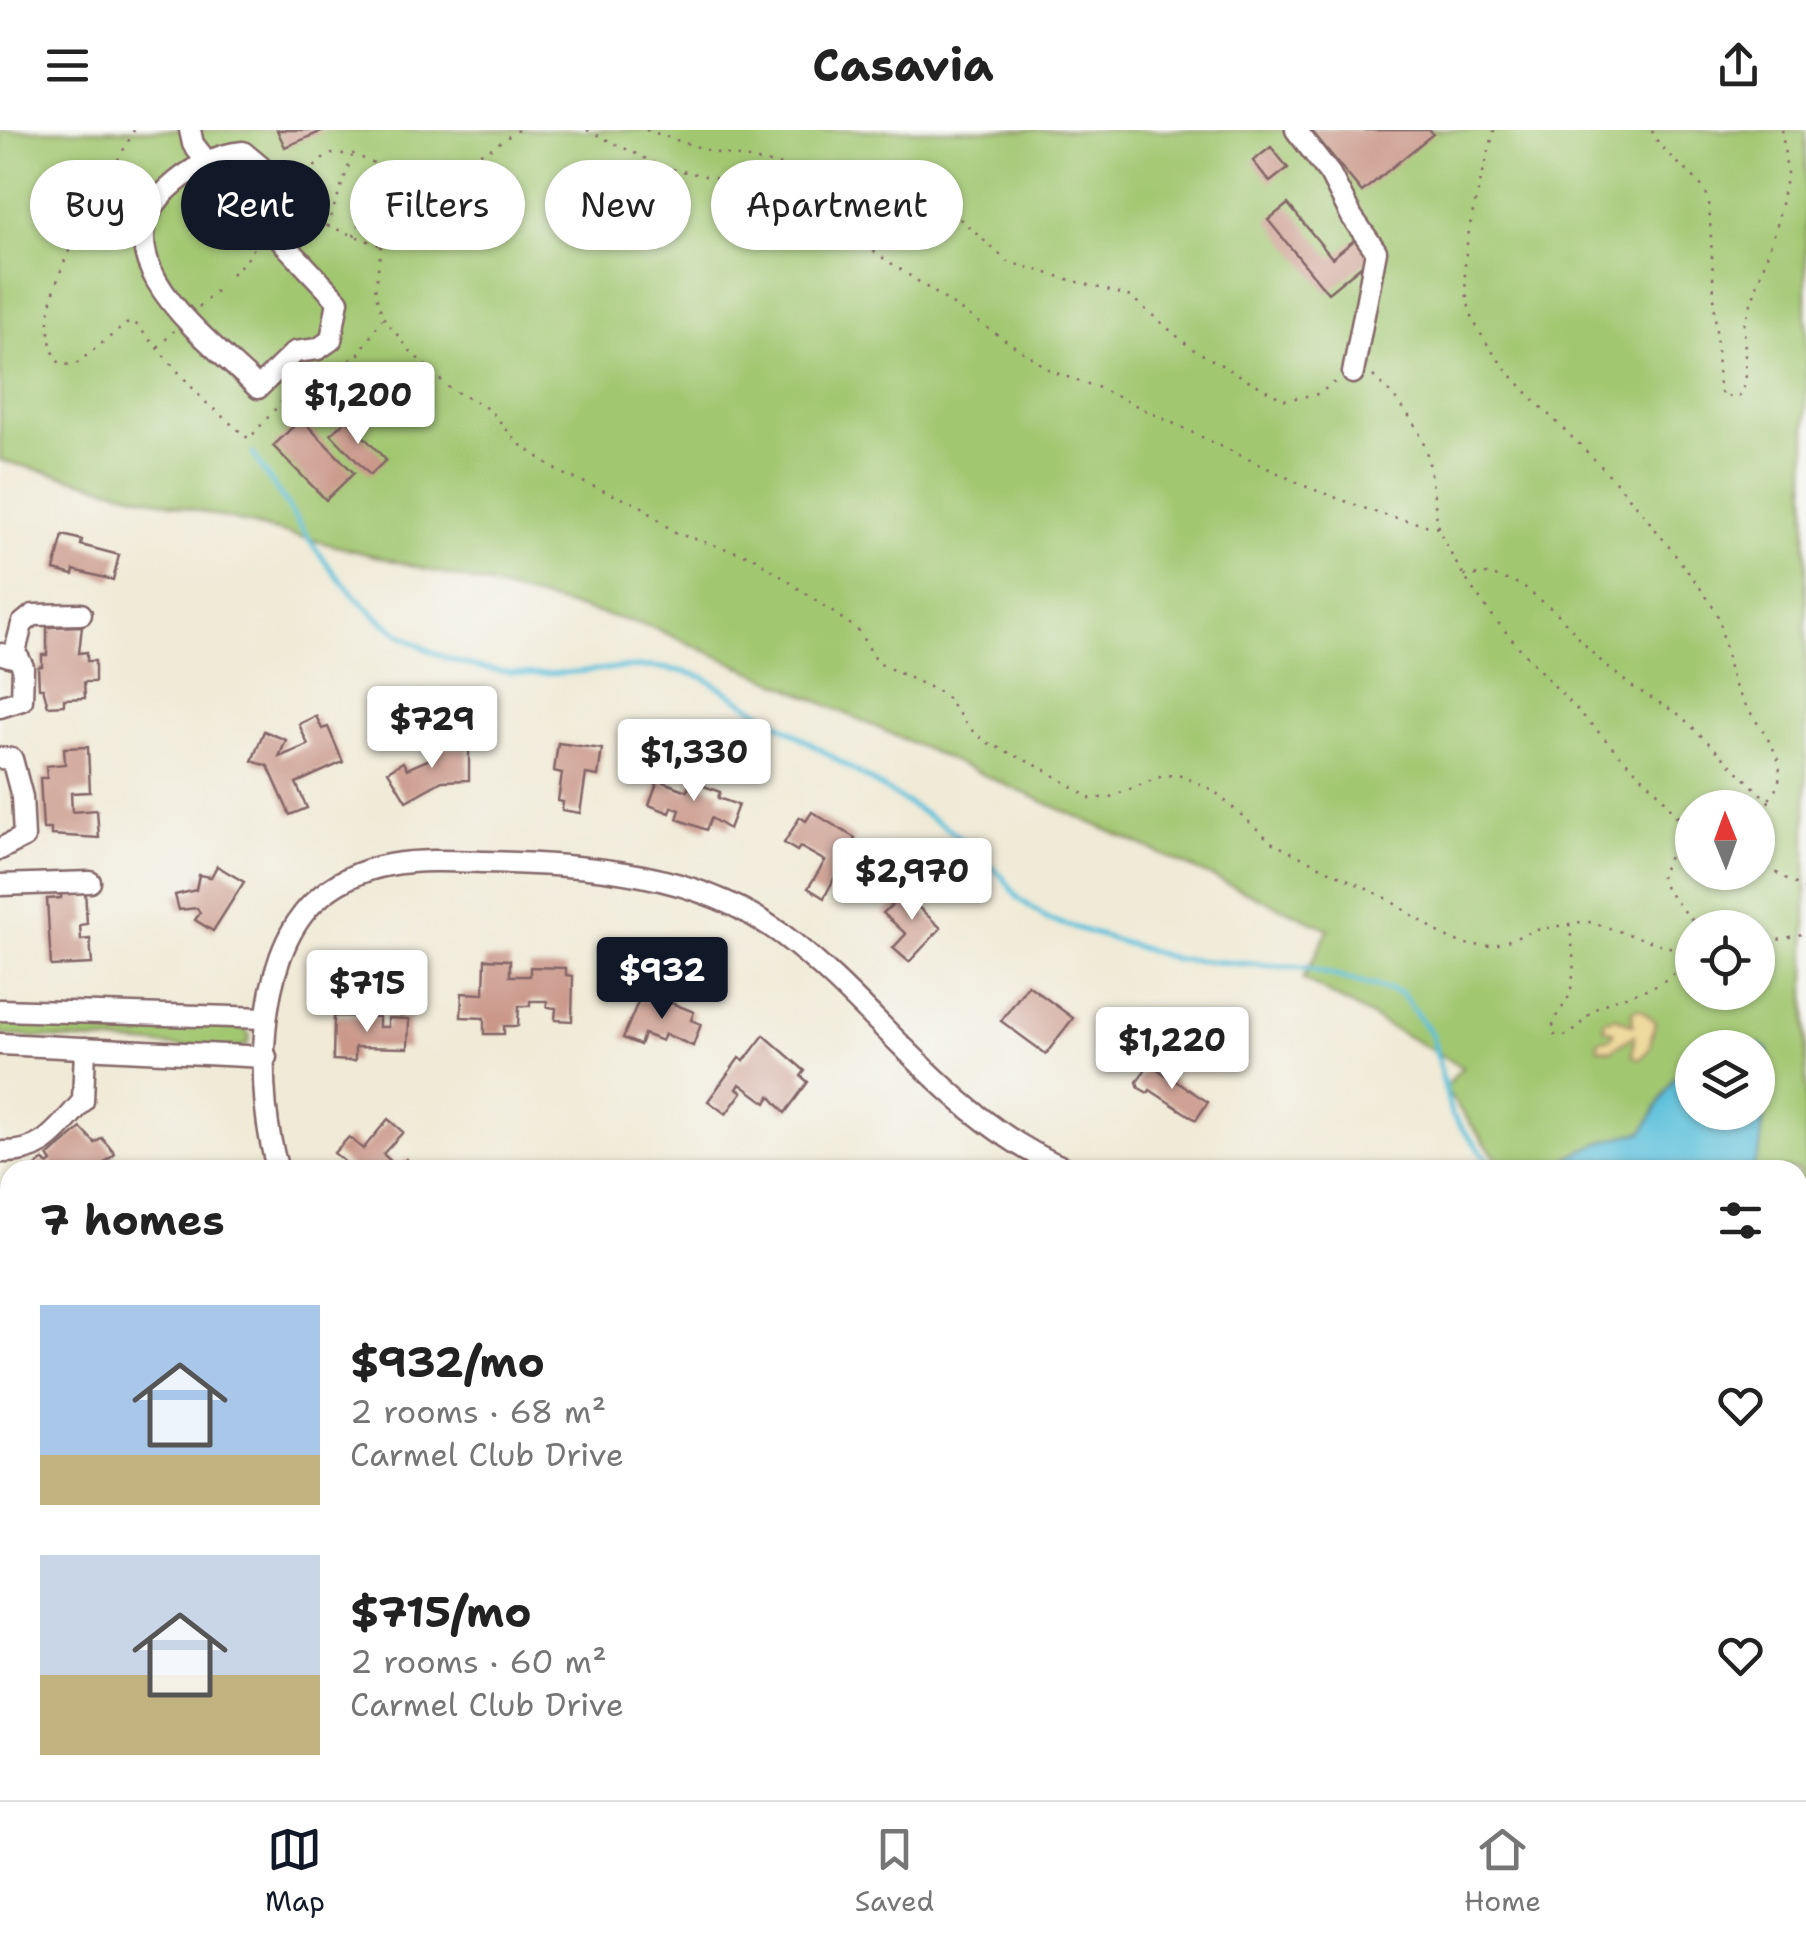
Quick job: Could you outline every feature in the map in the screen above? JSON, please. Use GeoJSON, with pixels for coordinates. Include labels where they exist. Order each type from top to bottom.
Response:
{"type":"FeatureCollection","features":[{"type":"Feature","properties":{"kind":"street"},"geometry":{"type":"LineString","coordinates":[[190,130],[193,144],[205,160]]}},
{"type":"Feature","properties":{"kind":"street"},"geometry":{"type":"LineString","coordinates":[[1296,130],[1330,174],[1352,218],[1376,251],[1353,372]]}},
{"type":"Feature","properties":{"kind":"street"},"geometry":{"type":"LineString","coordinates":[[214,160],[243,152],[253,160]]}},
{"type":"Feature","properties":{"kind":"street"},"geometry":{"type":"LineString","coordinates":[[181,179],[153,205],[142,234],[146,264],[156,284],[258,388],[295,352],[318,350],[330,340],[338,301],[287,250]]}},
{"type":"Feature","properties":{"kind":"street"},"geometry":{"type":"LineString","coordinates":[[0,707],[22,700],[24,667],[7,655],[22,624],[34,614],[81,614]]}},
{"type":"Feature","properties":{"kind":"street"},"geometry":{"type":"LineString","coordinates":[[0,758],[12,759],[24,821],[24,837],[0,849]]}},
{"type":"Feature","properties":{"kind":"street"},"geometry":{"type":"LineString","coordinates":[[276,1160],[270,1132],[266,1018],[275,972],[294,926],[328,889],[369,868],[414,860],[616,871],[712,896],[783,936],[977,1117],[1051,1160]]}},
{"type":"Feature","properties":{"kind":"street"},"geometry":{"type":"LineString","coordinates":[[0,885],[90,882]]}},
{"type":"Feature","properties":{"kind":"street"},"geometry":{"type":"LineString","coordinates":[[0,1010],[266,1018]]}},
{"type":"Feature","properties":{"kind":"street"},"geometry":{"type":"LineString","coordinates":[[0,1044],[266,1057]]}},
{"type":"Feature","properties":{"kind":"street"},"geometry":{"type":"LineString","coordinates":[[0,1152],[25,1153],[38,1146],[83,1101],[84,1048]]}},
{"type":"Feature","properties":{"kind":"path"},"geometry":{"type":"LineString","coordinates":[[467,160],[518,130]]}},
{"type":"Feature","properties":{"kind":"path"},"geometry":{"type":"LineString","coordinates":[[588,130],[663,168],[780,192],[1053,372],[1096,387],[1307,487],[1380,514],[1438,528]]}},
{"type":"Feature","properties":{"kind":"path"},"geometry":{"type":"LineString","coordinates":[[646,130],[712,152],[764,162],[855,176],[896,172],[914,178],[1008,262],[1132,297],[1191,348],[1284,400],[1318,394],[1353,372],[1372,374],[1415,423],[1429,449],[1438,528],[1462,576],[1520,648],[1622,757],[1666,796],[1675,813]]}},
{"type":"Feature","properties":{"kind":"path"},"geometry":{"type":"LineString","coordinates":[[1494,130],[1469,238],[1466,289],[1478,329],[1540,408],[1641,512],[1695,581],[1719,618],[1724,653],[1738,692],[1760,722],[1774,732]]}},
{"type":"Feature","properties":{"kind":"path"},"geometry":{"type":"LineString","coordinates":[[1652,130],[1666,152],[1706,191],[1712,219],[1720,388],[1723,396],[1733,398],[1742,395],[1746,382],[1744,325],[1777,226],[1786,173],[1782,130]]}},
{"type":"Feature","properties":{"kind":"path"},"geometry":{"type":"LineString","coordinates":[[324,160],[331,154],[352,154],[369,160]]}},
{"type":"Feature","properties":{"kind":"path"},"geometry":{"type":"LineString","coordinates":[[330,216],[352,154]]}},
{"type":"Feature","properties":{"kind":"path"},"geometry":{"type":"LineString","coordinates":[[232,274],[252,250]]}},
{"type":"Feature","properties":{"kind":"path"},"geometry":{"type":"LineString","coordinates":[[380,250],[375,292],[383,318],[449,388],[490,410],[518,442],[561,473],[641,506],[675,533],[753,558],[783,576],[857,628],[878,663],[944,694],[969,728],[986,742],[1044,769],[1091,799],[1110,798],[1165,775],[1196,782],[1213,790],[1274,844],[1386,898],[1449,939],[1493,946],[1569,922],[1605,924],[1675,951]]}},
{"type":"Feature","properties":{"kind":"path"},"geometry":{"type":"LineString","coordinates":[[195,311],[220,287]]}},
{"type":"Feature","properties":{"kind":"path"},"geometry":{"type":"LineString","coordinates":[[158,347],[182,324]]}},
{"type":"Feature","properties":{"kind":"path"},"geometry":{"type":"LineString","coordinates":[[1462,576],[1489,574],[1522,585],[1558,614],[1619,676],[1680,715],[1757,790]]}},
{"type":"Feature","properties":{"kind":"path"},"geometry":{"type":"LineString","coordinates":[[1775,802],[1781,799]]}},
{"type":"Feature","properties":{"kind":"path"},"geometry":{"type":"LineString","coordinates":[[1675,844],[1660,875],[1665,889],[1683,910]]}},
{"type":"Feature","properties":{"kind":"path"},"geometry":{"type":"LineString","coordinates":[[1775,872],[1806,890]]}},
{"type":"Feature","properties":{"kind":"path"},"geometry":{"type":"LineString","coordinates":[[1569,922],[1573,977],[1568,998],[1552,1024],[1553,1034],[1560,1038],[1569,1036],[1598,1007],[1675,973]]}},
{"type":"Feature","properties":{"kind":"path"},"geometry":{"type":"LineString","coordinates":[[1775,941],[1806,933]]}},
{"type":"Feature","properties":{"kind":"green space"},"geometry":{"type":"Polygon","coordinates":[[[0,130],[1806,130],[1806,1160],[1498,1160],[1444,1088],[1462,1067],[1303,979],[1329,929],[652,627],[0,460],[0,130]]]}},
{"type":"Feature","properties":{"kind":"green space"},"geometry":{"type":"Polygon","coordinates":[[[6,1019],[240,1026],[250,1035],[248,1044],[235,1050],[2,1035],[0,1027],[6,1019]]]}},
{"type":"Feature","properties":{"kind":"sand"},"geometry":{"type":"Polygon","coordinates":[[[1640,1009],[1655,1022],[1649,1049],[1640,1059],[1632,1055],[1635,1035],[1611,1050],[1598,1048],[1598,1041],[1611,1038],[1614,1032],[1604,1028],[1604,1021],[1615,1017],[1633,1025],[1632,1011],[1640,1009]]]}},
{"type":"Feature","properties":{"kind":"water"},"geometry":{"type":"Polygon","coordinates":[[[1673,1079],[1675,1130],[1762,1130],[1756,1160],[1568,1160],[1611,1139],[1643,1132],[1673,1079]]]}},
{"type":"Feature","properties":{"kind":"building"},"geometry":{"type":"Polygon","coordinates":[[[277,130],[325,130],[285,147],[277,130]]]}},
{"type":"Feature","properties":{"kind":"building"},"geometry":{"type":"Polygon","coordinates":[[[1311,130],[1429,130],[1433,134],[1362,192],[1311,130]]]}},
{"type":"Feature","properties":{"kind":"building"},"geometry":{"type":"Polygon","coordinates":[[[1271,147],[1288,168],[1270,182],[1253,161],[1271,147]]]}},
{"type":"Feature","properties":{"kind":"building"},"geometry":{"type":"Polygon","coordinates":[[[1288,204],[1332,258],[1357,238],[1372,257],[1328,293],[1268,220],[1288,204]]]}},
{"type":"Feature","properties":{"kind":"building"},"geometry":{"type":"Polygon","coordinates":[[[301,419],[354,473],[326,500],[273,446],[301,419]]]}},
{"type":"Feature","properties":{"kind":"building"},"geometry":{"type":"Polygon","coordinates":[[[347,419],[386,460],[370,475],[331,434],[347,419]]]}},
{"type":"Feature","properties":{"kind":"building"},"geometry":{"type":"Polygon","coordinates":[[[63,535],[82,540],[81,545],[119,555],[113,580],[74,570],[73,575],[54,570],[63,535]]]}},
{"type":"Feature","properties":{"kind":"building"},"geometry":{"type":"Polygon","coordinates":[[[82,626],[79,653],[87,652],[87,661],[95,661],[95,682],[84,682],[85,698],[64,699],[64,705],[48,706],[43,688],[39,688],[38,667],[42,666],[42,655],[47,655],[47,627],[82,626]]]}},
{"type":"Feature","properties":{"kind":"building"},"geometry":{"type":"Polygon","coordinates":[[[316,716],[322,729],[328,727],[343,762],[296,783],[307,808],[290,815],[268,766],[252,761],[264,731],[286,740],[279,757],[308,745],[299,724],[316,716]]]}},
{"type":"Feature","properties":{"kind":"building"},"geometry":{"type":"Polygon","coordinates":[[[558,743],[602,749],[598,776],[586,774],[580,813],[562,810],[563,802],[558,801],[562,773],[554,771],[558,743]]]}},
{"type":"Feature","properties":{"kind":"building"},"geometry":{"type":"Polygon","coordinates":[[[88,747],[90,792],[71,793],[72,812],[97,810],[99,838],[51,835],[51,829],[43,829],[40,778],[47,778],[46,766],[65,764],[64,748],[88,747]]]}},
{"type":"Feature","properties":{"kind":"building"},"geometry":{"type":"Polygon","coordinates":[[[430,747],[469,747],[469,780],[442,781],[406,801],[388,771],[403,762],[407,769],[430,759],[430,747]]]}},
{"type":"Feature","properties":{"kind":"building"},"geometry":{"type":"Polygon","coordinates":[[[658,780],[687,791],[691,781],[720,792],[718,798],[738,805],[729,829],[711,818],[706,830],[677,819],[680,810],[672,807],[670,813],[649,805],[658,780]]]}},
{"type":"Feature","properties":{"kind":"building"},"geometry":{"type":"Polygon","coordinates":[[[812,812],[855,838],[824,898],[808,888],[825,861],[784,843],[800,817],[806,821],[812,812]]]}},
{"type":"Feature","properties":{"kind":"building"},"geometry":{"type":"Polygon","coordinates":[[[217,866],[244,882],[213,931],[195,920],[200,913],[197,908],[179,910],[175,895],[196,890],[199,875],[211,877],[217,866]]]}},
{"type":"Feature","properties":{"kind":"building"},"geometry":{"type":"Polygon","coordinates":[[[916,883],[928,895],[917,906],[941,928],[909,962],[893,948],[906,934],[883,913],[916,883]]]}},
{"type":"Feature","properties":{"kind":"building"},"geometry":{"type":"Polygon","coordinates":[[[85,889],[87,924],[80,925],[81,940],[90,939],[92,964],[51,966],[47,899],[61,898],[61,891],[85,889]]]}},
{"type":"Feature","properties":{"kind":"building"},"geometry":{"type":"Polygon","coordinates":[[[485,959],[510,960],[510,976],[530,976],[530,967],[566,968],[566,975],[573,976],[572,1021],[555,1020],[556,1008],[547,1007],[547,1001],[530,1001],[530,1006],[519,1006],[518,1026],[504,1026],[504,1034],[484,1034],[484,1018],[461,1017],[462,993],[484,994],[485,959]]]}},
{"type":"Feature","properties":{"kind":"building"},"geometry":{"type":"Polygon","coordinates":[[[1028,985],[1073,1018],[1046,1054],[1001,1021],[1028,985]]]}},
{"type":"Feature","properties":{"kind":"building"},"geometry":{"type":"Polygon","coordinates":[[[640,997],[657,1003],[659,998],[694,1012],[691,1020],[701,1024],[693,1046],[665,1034],[662,1041],[644,1034],[640,1045],[623,1038],[640,997]]]}},
{"type":"Feature","properties":{"kind":"building"},"geometry":{"type":"Polygon","coordinates":[[[334,1016],[379,1017],[379,1027],[388,1027],[388,1018],[409,1019],[408,1048],[355,1047],[355,1061],[333,1060],[334,1016]]]}},
{"type":"Feature","properties":{"kind":"building"},"geometry":{"type":"Polygon","coordinates":[[[764,1035],[805,1071],[801,1076],[808,1082],[785,1113],[770,1096],[766,1103],[740,1084],[737,1089],[742,1092],[726,1114],[708,1101],[739,1058],[744,1061],[764,1035]]]}},
{"type":"Feature","properties":{"kind":"building"},"geometry":{"type":"Polygon","coordinates":[[[1149,1064],[1208,1102],[1196,1120],[1150,1090],[1148,1093],[1139,1088],[1137,1082],[1149,1064]]]}},
{"type":"Feature","properties":{"kind":"building"},"geometry":{"type":"Polygon","coordinates":[[[388,1119],[403,1132],[383,1154],[389,1160],[342,1160],[334,1153],[349,1137],[363,1149],[388,1119]]]}},
{"type":"Feature","properties":{"kind":"building"},"geometry":{"type":"Polygon","coordinates":[[[81,1128],[95,1143],[102,1138],[115,1154],[108,1160],[51,1160],[48,1156],[81,1128]]]}},
{"type":"Feature","properties":{"kind":"waterway"},"geometry":{"type":"LineString","coordinates":[[253,453],[341,581],[400,634],[434,653],[471,666],[513,673],[648,667],[703,677],[949,829],[1003,877],[1018,898],[1047,919],[1176,959],[1307,968],[1401,993],[1432,1035],[1451,1114],[1488,1160]]}}]}
